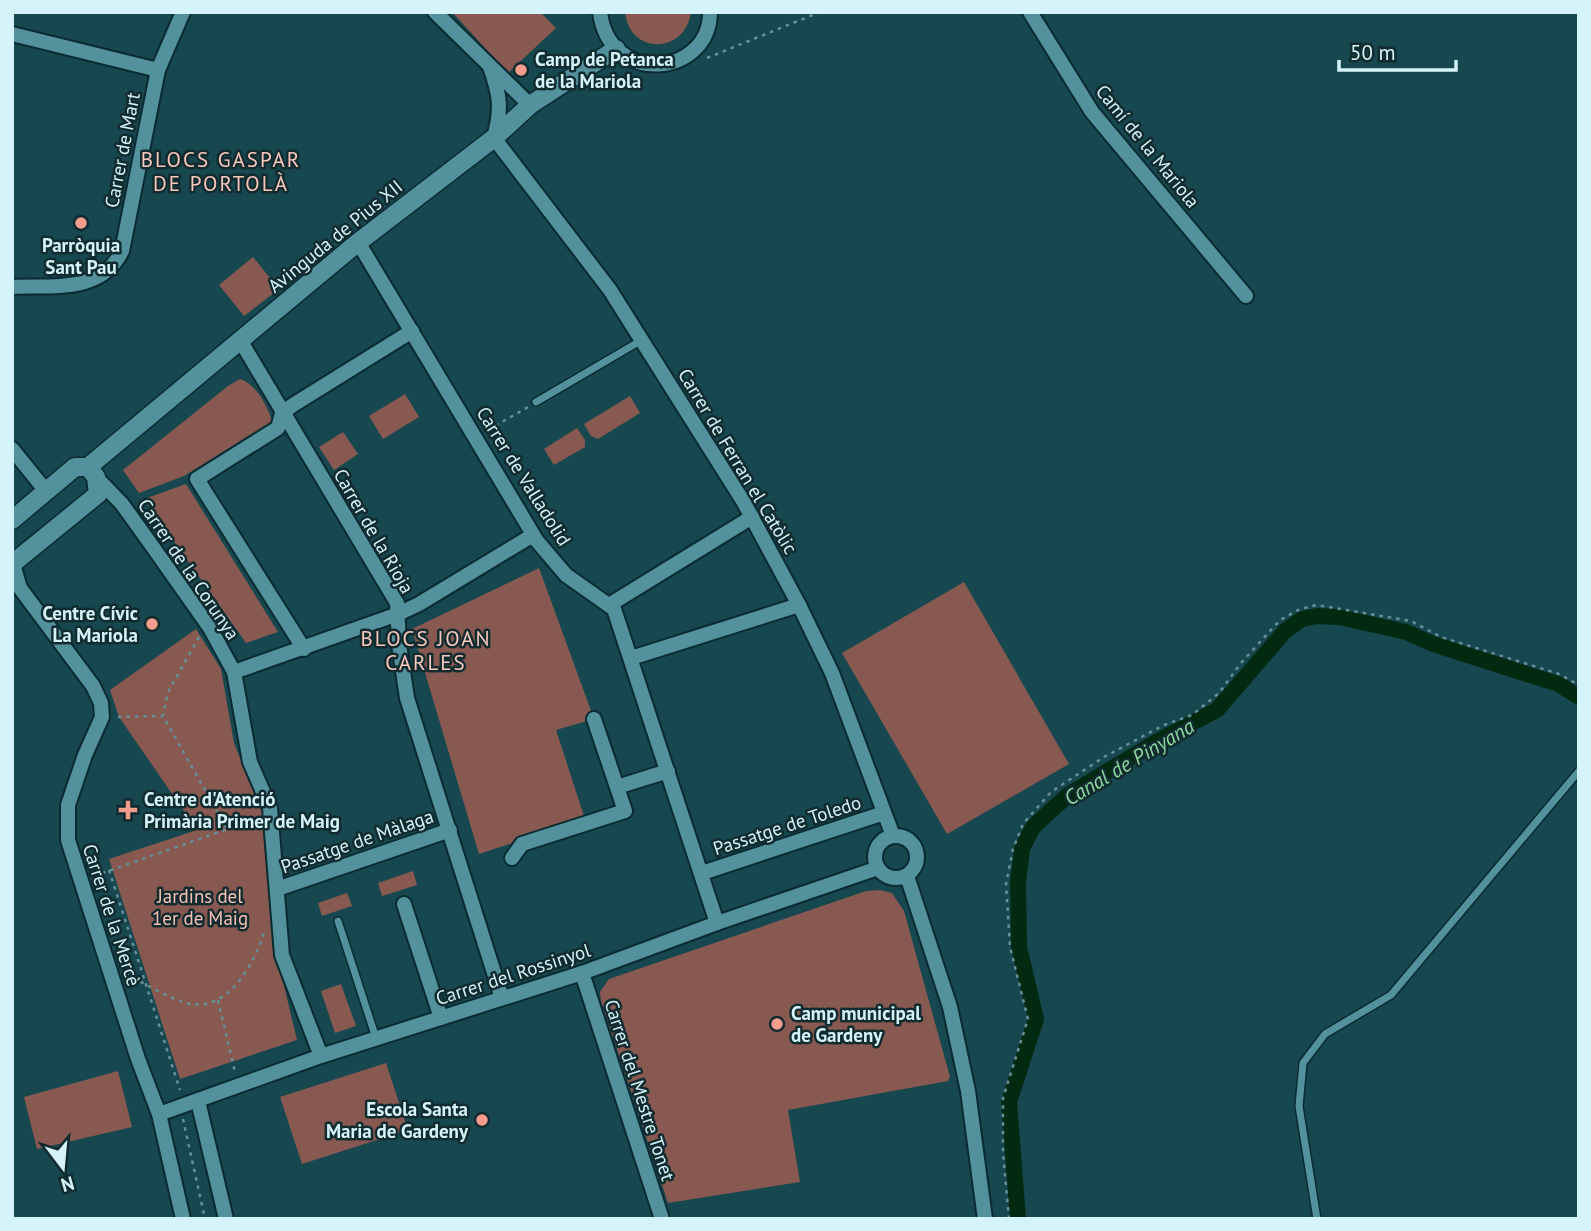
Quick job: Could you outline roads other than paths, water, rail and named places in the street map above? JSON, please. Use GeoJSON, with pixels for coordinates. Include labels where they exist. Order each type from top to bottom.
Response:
{"type":"FeatureCollection","features":[{"type":"Feature","properties":{"kind":"street","name":"Carrer de Mart"},"geometry":{"type":"LineString","coordinates":[[12,287],[87,283],[109,269],[121,251],[158,70],[183,12]]}},
{"type":"Feature","properties":{"kind":"street"},"geometry":{"type":"LineString","coordinates":[[435,12],[530,106]]}},
{"type":"Feature","properties":{"kind":"street"},"geometry":{"type":"LineString","coordinates":[[600,12],[607,38],[616,49],[630,60],[647,65],[664,65],[681,59],[695,48],[705,34],[710,12]]}},
{"type":"Feature","properties":{"kind":"street","name":"Camí de la Mariola"},"geometry":{"type":"LineString","coordinates":[[1030,12],[1092,112],[1246,296]]}},
{"type":"Feature","properties":{"kind":"street"},"geometry":{"type":"LineString","coordinates":[[12,34],[158,70]]}},
{"type":"Feature","properties":{"kind":"street","name":"Avinguda de Pius XII"},"geometry":{"type":"LineString","coordinates":[[92,472],[240,340],[358,242],[494,138],[530,106],[616,49]]}},
{"type":"Feature","properties":{"kind":"street"},"geometry":{"type":"LineString","coordinates":[[490,67],[500,94],[500,117],[494,138]]}},
{"type":"Feature","properties":{"kind":"street","name":"Carrer de Ferran el Catòlic"},"geometry":{"type":"LineString","coordinates":[[494,138],[610,289],[752,517],[832,673],[893,836]]}},
{"type":"Feature","properties":{"kind":"street","name":"Carrer de Valladolid"},"geometry":{"type":"LineString","coordinates":[[358,242],[533,535],[566,575],[609,605]]}},
{"type":"Feature","properties":{"kind":"street"},"geometry":{"type":"LineString","coordinates":[[304,649],[197,480],[278,428],[282,413],[412,331]]}},
{"type":"Feature","properties":{"kind":"street","name":"Carrer de la Rioja"},"geometry":{"type":"LineString","coordinates":[[240,340],[392,593],[398,614],[399,644],[407,698],[502,999]]}},
{"type":"Feature","properties":{"kind":"street"},"geometry":{"type":"LineString","coordinates":[[12,449],[46,491]]}},
{"type":"Feature","properties":{"kind":"street"},"geometry":{"type":"LineString","coordinates":[[12,520],[75,467],[92,472],[98,494],[12,564]]}},
{"type":"Feature","properties":{"kind":"street","name":"Carrer de la Corunya"},"geometry":{"type":"LineString","coordinates":[[92,472],[122,504],[210,628],[234,672],[250,761],[270,814],[282,955],[321,1056]]}},
{"type":"Feature","properties":{"kind":"street"},"geometry":{"type":"LineString","coordinates":[[718,923],[631,658],[614,609],[609,605],[752,517]]}},
{"type":"Feature","properties":{"kind":"street"},"geometry":{"type":"LineString","coordinates":[[234,672],[398,614],[533,535]]}},
{"type":"Feature","properties":{"kind":"street","name":"Carrer de la Mercè"},"geometry":{"type":"LineString","coordinates":[[12,564],[20,588],[93,687],[101,703],[102,717],[68,804],[68,840],[138,1059],[159,1114],[183,1219]]}},
{"type":"Feature","properties":{"kind":"street"},"geometry":{"type":"LineString","coordinates":[[631,658],[799,605]]}},
{"type":"Feature","properties":{"kind":"street"},"geometry":{"type":"LineString","coordinates":[[512,858],[522,844],[625,811],[594,719]]}},
{"type":"Feature","properties":{"kind":"street"},"geometry":{"type":"LineString","coordinates":[[617,787],[668,771]]}},
{"type":"Feature","properties":{"kind":"street","name":"Passatge de Toledo"},"geometry":{"type":"LineString","coordinates":[[702,873],[884,813]]}},
{"type":"Feature","properties":{"kind":"street","name":"Passatge de Màlaga"},"geometry":{"type":"LineString","coordinates":[[277,889],[450,830]]}},
{"type":"Feature","properties":{"kind":"street"},"geometry":{"type":"LineString","coordinates":[[893,836],[906,838],[918,853],[916,866],[906,876],[887,876],[878,868],[875,860],[877,847],[886,838],[893,836]]}},
{"type":"Feature","properties":{"kind":"street","name":"Carrer del Rossinyol"},"geometry":{"type":"LineString","coordinates":[[159,1114],[189,1109],[239,1085],[321,1056],[582,973],[878,868]]}},
{"type":"Feature","properties":{"kind":"street"},"geometry":{"type":"LineString","coordinates":[[906,876],[953,1019],[968,1091],[985,1219]]}},
{"type":"Feature","properties":{"kind":"street"},"geometry":{"type":"LineString","coordinates":[[404,904],[441,1018]]}},
{"type":"Feature","properties":{"kind":"street","name":"Carrer del Mestre Tonet"},"geometry":{"type":"LineString","coordinates":[[582,973],[662,1219]]}},
{"type":"Feature","properties":{"kind":"street"},"geometry":{"type":"LineString","coordinates":[[189,1109],[226,1219]]}},
{"type":"Feature","properties":{"kind":"lane"},"geometry":{"type":"LineString","coordinates":[[536,401],[643,340]]}},
{"type":"Feature","properties":{"kind":"lane"},"geometry":{"type":"LineString","coordinates":[[1317,1219],[1299,1106],[1303,1063],[1325,1034],[1391,995],[1579,771]]}},
{"type":"Feature","properties":{"kind":"lane"},"geometry":{"type":"LineString","coordinates":[[338,921],[376,1038]]}},
{"type":"Feature","properties":{"kind":"waterway","name":"Canal de Pinyana"},"geometry":{"type":"LineString","coordinates":[[1018,1219],[1009,1102],[1036,1019],[1019,947],[1018,882],[1022,849],[1033,827],[1068,795],[1156,742],[1217,710],[1285,631],[1302,619],[1317,616],[1339,617],[1406,632],[1433,644],[1558,684],[1579,697]]}},
{"type":"Feature","properties":{"kind":"place","name":"Camp de Petanca de la Mariola"},"geometry":{"type":"Point","coordinates":[521,70]}},
{"type":"Feature","properties":{"kind":"place","name":"Parròquia Sant Pau"},"geometry":{"type":"Point","coordinates":[81,223]}},
{"type":"Feature","properties":{"kind":"place","name":"Centre Cívic La Mariola"},"geometry":{"type":"Point","coordinates":[152,624]}},
{"type":"Feature","properties":{"kind":"place","name":"Centre d'Atenció Primària Primer de Maig"},"geometry":{"type":"Point","coordinates":[128,810]}},
{"type":"Feature","properties":{"kind":"place","name":"Camp municipal de Gardeny"},"geometry":{"type":"Point","coordinates":[777,1024]}},
{"type":"Feature","properties":{"kind":"place","name":"Escola Santa Maria de Gardeny"},"geometry":{"type":"Point","coordinates":[482,1120]}},
{"type":"Feature","properties":{"kind":"district","name":"BLOCS GASPAR DE PORTOLÀ"},"geometry":{"type":"Point","coordinates":[221,171]}},
{"type":"Feature","properties":{"kind":"district","name":"BLOCS JOAN CARLES"},"geometry":{"type":"Point","coordinates":[426,650]}},
{"type":"Feature","properties":{"kind":"park label","name":"Jardins del 1er de Maig"},"geometry":{"type":"Point","coordinates":[200,907]}}]}
